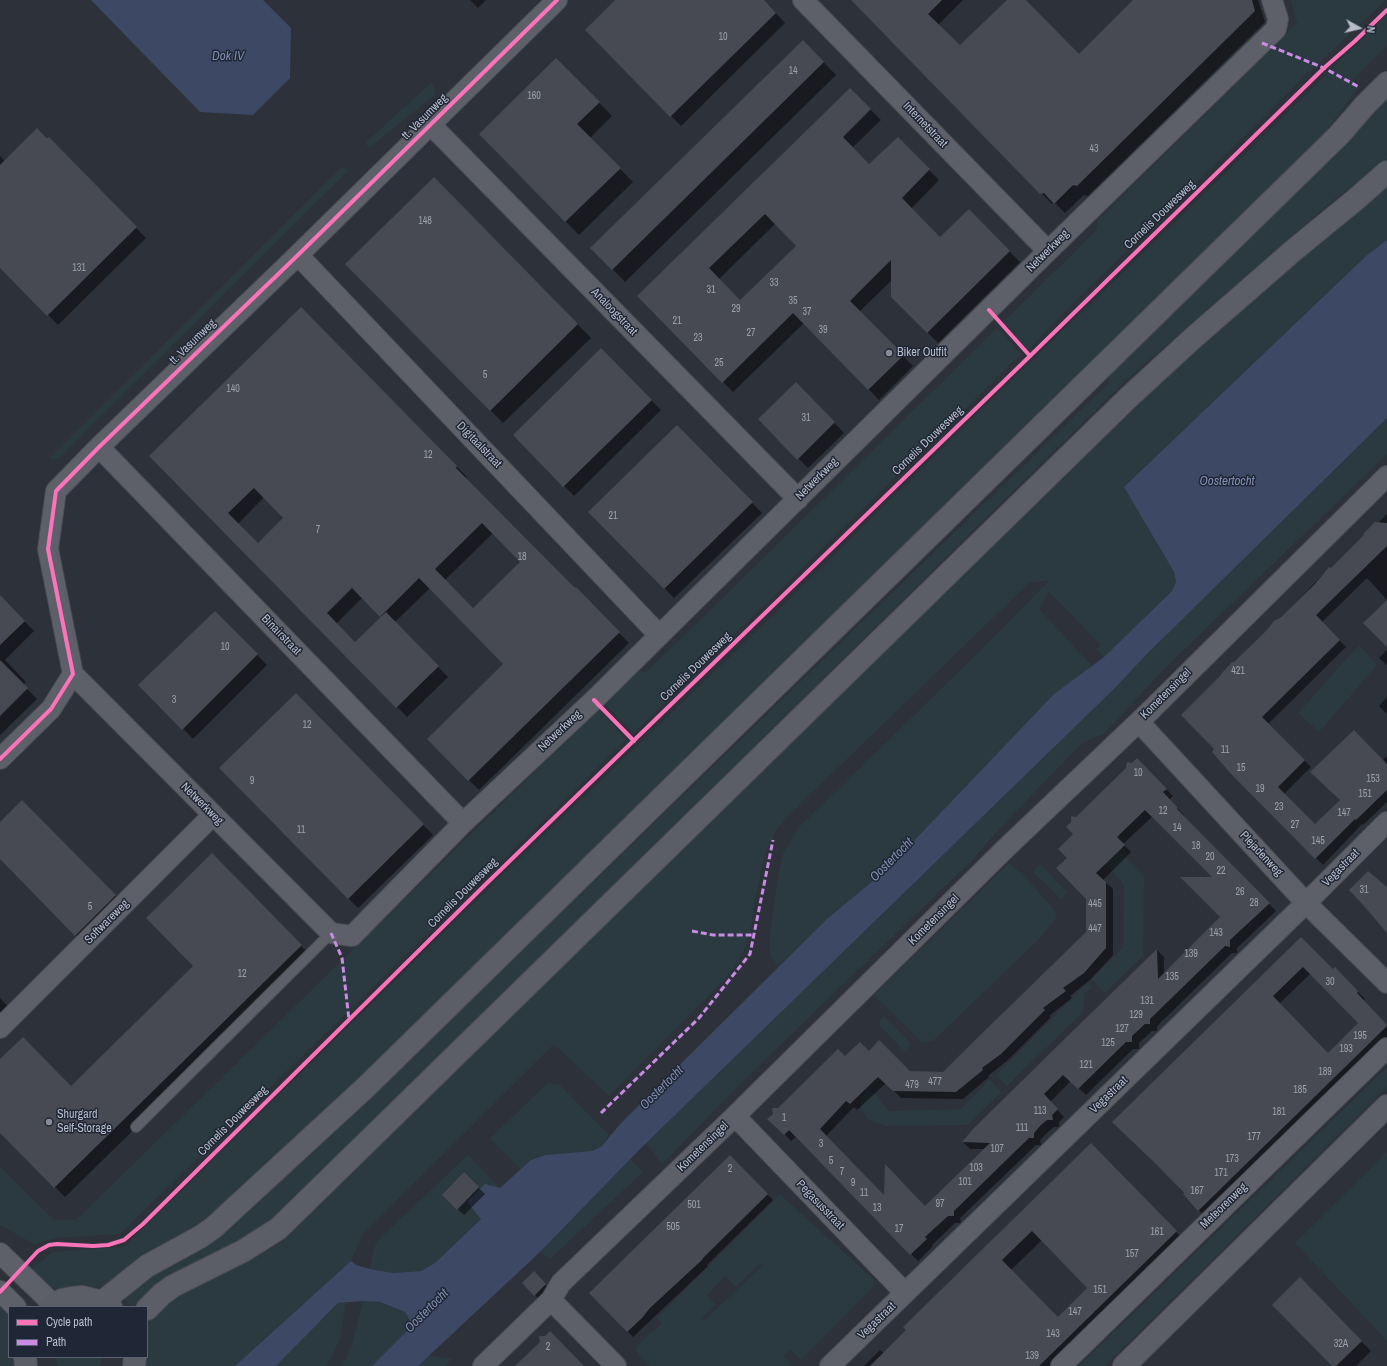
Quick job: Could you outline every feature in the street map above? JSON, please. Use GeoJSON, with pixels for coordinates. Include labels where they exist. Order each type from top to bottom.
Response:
{"type":"FeatureCollection","features":[{"type":"Feature","properties":{"kind":"main road"},"geometry":{"type":"LineString","coordinates":[[51,1306],[72,1298],[82,1297],[106,1304],[147,1266],[212,1228],[366,1087],[1339,135],[1387,83]]}},
{"type":"Feature","properties":{"kind":"main road"},"geometry":{"type":"LineString","coordinates":[[148,1308],[162,1294],[173,1286],[243,1251],[278,1229],[1128,398],[1192,339],[1282,260],[1387,172]]}},
{"type":"Feature","properties":{"kind":"main road"},"geometry":{"type":"LineString","coordinates":[[1124,1366],[1387,1106]]}},
{"type":"Feature","properties":{"kind":"street","name":"tt. Vasumweg"},"geometry":{"type":"LineString","coordinates":[[73,674],[48,549],[56,491],[99,447],[298,255],[557,0]]}},
{"type":"Feature","properties":{"kind":"street","name":"Internetstraat"},"geometry":{"type":"LineString","coordinates":[[803,0],[1048,251]]}},
{"type":"Feature","properties":{"kind":"street","name":"Netwerkweg"},"geometry":{"type":"LineString","coordinates":[[73,674],[331,933],[352,936],[463,823],[594,700],[1048,251],[1276,29],[1278,19],[1272,0]]}},
{"type":"Feature","properties":{"kind":"street","name":"Analoogstraat"},"geometry":{"type":"LineString","coordinates":[[431,125],[798,498]]}},
{"type":"Feature","properties":{"kind":"street","name":"Digitaalstraat"},"geometry":{"type":"LineString","coordinates":[[298,255],[659,635]]}},
{"type":"Feature","properties":{"kind":"street","name":"Binairstraat"},"geometry":{"type":"LineString","coordinates":[[99,447],[463,823]]}},
{"type":"Feature","properties":{"kind":"street","name":"Kometensingel"},"geometry":{"type":"LineString","coordinates":[[483,1366],[551,1300],[561,1283],[735,1116],[1005,849],[1138,722],[1387,476]]}},
{"type":"Feature","properties":{"kind":"street"},"geometry":{"type":"LineString","coordinates":[[0,759],[51,709],[73,674]]}},
{"type":"Feature","properties":{"kind":"street","name":"Plejadenweg"},"geometry":{"type":"LineString","coordinates":[[1138,722],[1306,903],[1387,983]]}},
{"type":"Feature","properties":{"kind":"street","name":"Softwareweg"},"geometry":{"type":"LineString","coordinates":[[0,1028],[213,815]]}},
{"type":"Feature","properties":{"kind":"street","name":"Vegastraat"},"geometry":{"type":"LineString","coordinates":[[835,1365],[905,1293],[1306,903],[1387,822]]}},
{"type":"Feature","properties":{"kind":"street","name":"Meteorenweg"},"geometry":{"type":"LineString","coordinates":[[1061,1366],[1387,1048]]}},
{"type":"Feature","properties":{"kind":"street","name":"Pegasusstraat"},"geometry":{"type":"LineString","coordinates":[[735,1116],[905,1293]]}},
{"type":"Feature","properties":{"kind":"street"},"geometry":{"type":"LineString","coordinates":[[0,1253],[51,1306]]}},
{"type":"Feature","properties":{"kind":"street"},"geometry":{"type":"LineString","coordinates":[[0,1291],[15,1306]]}},
{"type":"Feature","properties":{"kind":"street"},"geometry":{"type":"LineString","coordinates":[[551,1300],[616,1366]]}},
{"type":"Feature","properties":{"kind":"lane"},"geometry":{"type":"LineString","coordinates":[[136,1127],[331,933]]}},
{"type":"Feature","properties":{"kind":"shaded area"},"geometry":{"type":"Polygon","coordinates":[[[1291,0],[1386,0],[1321,61],[1055,321],[1028,351],[1003,322],[1096,231],[1098,220],[1297,23],[1291,0]]]}},
{"type":"Feature","properties":{"kind":"shaded area"},"geometry":{"type":"Polygon","coordinates":[[[1387,14],[1387,45],[1353,79],[1359,87],[1321,138],[980,469],[785,663],[214,1220],[106,1286],[60,1290],[42,1284],[29,1272],[52,1252],[124,1247],[517,861],[765,623],[1387,14]]]}},
{"type":"Feature","properties":{"kind":"shaded area"},"geometry":{"type":"Polygon","coordinates":[[[432,82],[436,94],[369,148],[365,143],[432,82]]]}},
{"type":"Feature","properties":{"kind":"shaded area"},"geometry":{"type":"Polygon","coordinates":[[[1387,91],[1387,159],[1330,203],[1124,382],[254,1239],[158,1284],[133,1306],[131,1306],[123,1298],[309,1157],[1109,383],[1108,374],[1112,369],[1243,245],[1340,148],[1387,91]]]}},
{"type":"Feature","properties":{"kind":"shaded area"},"geometry":{"type":"Polygon","coordinates":[[[342,167],[349,170],[58,459],[49,458],[342,167]]]}},
{"type":"Feature","properties":{"kind":"shaded area"},"geometry":{"type":"Polygon","coordinates":[[[1387,186],[1387,240],[1366,256],[1124,487],[1174,572],[1176,582],[1172,591],[1104,657],[1096,649],[1101,645],[1049,592],[1039,609],[1092,666],[1054,694],[886,870],[828,918],[778,966],[769,950],[770,932],[779,871],[783,854],[800,826],[980,651],[1050,580],[1029,583],[786,818],[775,832],[766,850],[755,899],[750,937],[734,968],[609,1096],[554,1044],[363,1234],[351,1261],[235,1366],[142,1366],[143,1358],[148,1358],[148,1326],[150,1321],[164,1303],[217,1273],[257,1257],[283,1241],[401,1123],[1167,377],[1310,248],[1387,186]]]}},
{"type":"Feature","properties":{"kind":"shaded area"},"geometry":{"type":"Polygon","coordinates":[[[997,328],[1021,354],[634,733],[604,704],[639,670],[645,673],[685,635],[997,328]]]}},
{"type":"Feature","properties":{"kind":"shaded area"},"geometry":{"type":"Polygon","coordinates":[[[1387,418],[1387,454],[1162,671],[1104,734],[1083,742],[1000,828],[972,860],[743,1081],[662,1164],[645,1143],[1116,687],[1145,656],[1387,418]]]}},
{"type":"Feature","properties":{"kind":"shaded area"},"geometry":{"type":"Polygon","coordinates":[[[1359,645],[1377,665],[1319,732],[1298,713],[1359,645]]]}},
{"type":"Feature","properties":{"kind":"shaded area"},"geometry":{"type":"Polygon","coordinates":[[[599,709],[626,740],[120,1234],[57,1238],[34,1244],[0,1225],[0,1167],[54,1220],[76,1220],[599,709]]]}},
{"type":"Feature","properties":{"kind":"shaded area"},"geometry":{"type":"Polygon","coordinates":[[[1119,851],[1144,876],[1143,956],[1105,993],[1091,979],[1123,948],[1124,884],[1103,862],[1119,851]]]}},
{"type":"Feature","properties":{"kind":"shaded area"},"geometry":{"type":"Polygon","coordinates":[[[1009,863],[1026,878],[1055,911],[1057,917],[1041,937],[933,1041],[922,1042],[874,995],[1009,863]]]}},
{"type":"Feature","properties":{"kind":"shaded area"},"geometry":{"type":"Polygon","coordinates":[[[1040,864],[1067,892],[1062,900],[1033,872],[1040,864]]]}},
{"type":"Feature","properties":{"kind":"shaded area"},"geometry":{"type":"Polygon","coordinates":[[[1088,982],[1093,987],[1084,994],[1083,1012],[1007,1086],[996,1075],[1088,982]]]}},
{"type":"Feature","properties":{"kind":"shaded area"},"geometry":{"type":"Polygon","coordinates":[[[884,1016],[911,1044],[906,1053],[878,1024],[884,1016]]]}},
{"type":"Feature","properties":{"kind":"shaded area"},"geometry":{"type":"Polygon","coordinates":[[[1387,1067],[1387,1087],[1105,1366],[1079,1366],[1387,1067]]]}},
{"type":"Feature","properties":{"kind":"shaded area"},"geometry":{"type":"Polygon","coordinates":[[[990,1079],[1001,1092],[968,1125],[886,1126],[867,1119],[861,1108],[861,1097],[870,1088],[889,1111],[961,1109],[990,1079]]]}},
{"type":"Feature","properties":{"kind":"shaded area"},"geometry":{"type":"Polygon","coordinates":[[[548,1083],[560,1085],[609,1135],[601,1147],[592,1151],[545,1155],[531,1160],[521,1170],[490,1138],[548,1083]]]}},
{"type":"Feature","properties":{"kind":"shaded area"},"geometry":{"type":"Polygon","coordinates":[[[1387,1152],[1387,1341],[1295,1243],[1387,1152]]]}},
{"type":"Feature","properties":{"kind":"shaded area"},"geometry":{"type":"Polygon","coordinates":[[[468,1155],[500,1188],[467,1202],[482,1218],[435,1263],[421,1271],[393,1273],[370,1269],[373,1251],[382,1236],[468,1155]]]}},
{"type":"Feature","properties":{"kind":"shaded area"},"geometry":{"type":"Polygon","coordinates":[[[630,1159],[643,1172],[550,1259],[540,1252],[630,1159]]]}},
{"type":"Feature","properties":{"kind":"shaded area"},"geometry":{"type":"Polygon","coordinates":[[[780,1194],[875,1281],[870,1290],[801,1360],[790,1350],[784,1356],[792,1366],[649,1366],[635,1350],[644,1339],[662,1323],[657,1318],[780,1194]],[[760,1264],[736,1287],[725,1276],[707,1295],[716,1305],[701,1319],[706,1319],[762,1266],[760,1264]]]}},
{"type":"Feature","properties":{"kind":"shaded area"},"geometry":{"type":"Polygon","coordinates":[[[0,1300],[8,1311],[8,1358],[18,1358],[18,1366],[0,1366],[0,1300]]]}},
{"type":"Feature","properties":{"kind":"shaded area"},"geometry":{"type":"Polygon","coordinates":[[[363,1301],[380,1302],[405,1312],[412,1324],[410,1328],[372,1366],[340,1366],[347,1357],[352,1344],[363,1301]]]}},
{"type":"Feature","properties":{"kind":"shaded area"},"geometry":{"type":"Polygon","coordinates":[[[346,1302],[340,1339],[327,1366],[276,1366],[338,1303],[346,1302]]]}},
{"type":"Feature","properties":{"kind":"shaded area"},"geometry":{"type":"Polygon","coordinates":[[[429,1356],[453,1359],[445,1366],[418,1366],[429,1356]]]}},
{"type":"Feature","properties":{"kind":"shaded area"},"geometry":{"type":"Polygon","coordinates":[[[55,1358],[103,1358],[100,1366],[58,1366],[55,1358]]]}},
{"type":"Feature","properties":{"kind":"water","name":"Dok IV"},"geometry":{"type":"Polygon","coordinates":[[[91,0],[263,0],[291,28],[290,78],[253,115],[200,112],[91,0]]]}},
{"type":"Feature","properties":{"kind":"water","name":"Oostertocht"},"geometry":{"type":"Polygon","coordinates":[[[1387,240],[1387,418],[1145,656],[1116,687],[642,1147],[540,1252],[418,1366],[372,1366],[410,1328],[412,1324],[405,1312],[380,1302],[363,1301],[338,1303],[276,1366],[235,1366],[351,1261],[356,1265],[370,1269],[393,1273],[421,1271],[435,1263],[481,1219],[467,1202],[485,1184],[500,1188],[531,1160],[545,1155],[592,1151],[601,1147],[621,1123],[828,918],[886,870],[1054,694],[1104,657],[1172,591],[1176,582],[1174,572],[1124,487],[1366,256],[1387,240]]]}},
{"type":"Feature","properties":{"kind":"building"},"geometry":{"type":"Polygon","coordinates":[[[615,0],[764,0],[776,13],[670,117],[585,30],[615,0]]]}},
{"type":"Feature","properties":{"kind":"building"},"geometry":{"type":"Polygon","coordinates":[[[851,0],[942,0],[928,14],[960,45],[1007,0],[1026,0],[1079,54],[1133,0],[1252,0],[1255,11],[1077,186],[1073,185],[1054,204],[1044,193],[1040,194],[851,0]]]}},
{"type":"Feature","properties":{"kind":"building"},"geometry":{"type":"Polygon","coordinates":[[[803,40],[824,62],[612,270],[590,248],[803,40]]]}},
{"type":"Feature","properties":{"kind":"building"},"geometry":{"type":"Polygon","coordinates":[[[556,58],[600,102],[577,124],[621,168],[565,222],[479,134],[556,58]]]}},
{"type":"Feature","properties":{"kind":"building"},"geometry":{"type":"Polygon","coordinates":[[[850,88],[871,109],[843,137],[869,164],[898,137],[930,169],[902,198],[940,237],[969,209],[1010,251],[927,333],[891,297],[891,260],[850,301],[904,355],[868,390],[793,313],[722,383],[637,296],[850,88]],[[765,214],[709,268],[740,300],[796,246],[765,214]]]}},
{"type":"Feature","properties":{"kind":"building"},"geometry":{"type":"Polygon","coordinates":[[[37,128],[47,138],[49,137],[137,227],[47,316],[0,268],[0,165],[37,128]]]}},
{"type":"Feature","properties":{"kind":"building"},"geometry":{"type":"Polygon","coordinates":[[[434,177],[578,324],[490,411],[345,264],[434,177]]]}},
{"type":"Feature","properties":{"kind":"building"},"geometry":{"type":"Polygon","coordinates":[[[301,307],[457,466],[456,468],[620,632],[468,781],[427,739],[503,664],[419,578],[380,617],[352,588],[327,613],[355,642],[386,612],[439,666],[396,708],[149,456],[301,307]],[[254,488],[228,513],[258,543],[283,518],[254,488]],[[482,523],[435,569],[473,608],[520,562],[482,523]]]}},
{"type":"Feature","properties":{"kind":"building"},"geometry":{"type":"Polygon","coordinates":[[[601,348],[652,400],[563,487],[513,435],[601,348]]]}},
{"type":"Feature","properties":{"kind":"building"},"geometry":{"type":"Polygon","coordinates":[[[796,382],[835,422],[797,460],[758,419],[796,382]]]}},
{"type":"Feature","properties":{"kind":"building"},"geometry":{"type":"Polygon","coordinates":[[[677,425],[753,502],[664,589],[588,512],[677,425]]]}},
{"type":"Feature","properties":{"kind":"building"},"geometry":{"type":"Polygon","coordinates":[[[1375,522],[1387,523],[1387,546],[1316,615],[1340,640],[1262,717],[1305,760],[1278,787],[1315,824],[1340,800],[1310,772],[1354,730],[1387,764],[1387,790],[1356,820],[1355,819],[1315,859],[1231,774],[1212,752],[1214,749],[1181,715],[1232,662],[1234,662],[1267,630],[1274,621],[1281,617],[1314,585],[1329,567],[1331,568],[1375,522]]]}},
{"type":"Feature","properties":{"kind":"building"},"geometry":{"type":"Polygon","coordinates":[[[0,595],[25,621],[0,645],[0,595]]]}},
{"type":"Feature","properties":{"kind":"building"},"geometry":{"type":"Polygon","coordinates":[[[1387,600],[1387,647],[1363,623],[1387,600]]]}},
{"type":"Feature","properties":{"kind":"building"},"geometry":{"type":"Polygon","coordinates":[[[215,611],[258,654],[182,730],[138,685],[215,611]]]}},
{"type":"Feature","properties":{"kind":"building"},"geometry":{"type":"Polygon","coordinates":[[[0,660],[28,688],[0,716],[0,660]]]}},
{"type":"Feature","properties":{"kind":"building"},"geometry":{"type":"Polygon","coordinates":[[[296,693],[424,824],[348,899],[219,768],[296,693]]]}},
{"type":"Feature","properties":{"kind":"building"},"geometry":{"type":"Polygon","coordinates":[[[1137,758],[1167,789],[1163,792],[1177,807],[1177,809],[1270,903],[1230,940],[1230,947],[1225,946],[1150,1019],[1150,1024],[1145,1024],[1132,1036],[1132,1042],[1126,1042],[1078,1089],[1063,1075],[1044,1094],[1058,1109],[1052,1115],[1053,1120],[1047,1120],[1041,1125],[1034,1133],[1034,1138],[1029,1138],[954,1211],[954,1216],[948,1216],[925,1237],[927,1239],[910,1255],[789,1130],[784,1135],[767,1119],[773,1114],[772,1108],[778,1108],[838,1049],[845,1056],[860,1042],[869,1051],[879,1040],[910,1071],[943,1072],[1086,932],[1086,899],[1056,868],[1067,858],[1058,849],[1073,834],[1066,827],[1071,822],[1071,816],[1076,817],[1126,768],[1127,762],[1132,763],[1137,758]],[[1145,810],[1117,837],[1125,845],[1096,873],[1106,882],[1106,948],[1084,973],[1063,988],[1066,991],[1043,1008],[1045,1010],[1001,1054],[982,1068],[983,1070],[956,1092],[893,1091],[878,1077],[850,1104],[846,1101],[820,1129],[884,1195],[885,1164],[925,1206],[990,1143],[962,1142],[973,1129],[1085,1019],[1157,949],[1158,979],[1220,917],[1180,877],[1212,877],[1145,810]]]}},
{"type":"Feature","properties":{"kind":"building"},"geometry":{"type":"Polygon","coordinates":[[[22,800],[116,895],[75,936],[0,859],[0,822],[22,800]]]}},
{"type":"Feature","properties":{"kind":"building"},"geometry":{"type":"Polygon","coordinates":[[[212,853],[302,945],[54,1188],[0,1133],[0,1059],[23,1037],[71,1086],[193,966],[146,918],[212,853]]]}},
{"type":"Feature","properties":{"kind":"building"},"geometry":{"type":"Polygon","coordinates":[[[1368,871],[1387,887],[1387,933],[1349,890],[1368,871]]]}},
{"type":"Feature","properties":{"kind":"building"},"geometry":{"type":"Polygon","coordinates":[[[1301,937],[1333,969],[1335,967],[1387,1025],[1198,1211],[1183,1194],[1184,1193],[1156,1164],[1112,1122],[1301,937]],[[1303,967],[1273,996],[1328,1053],[1358,1023],[1303,967]]]}},
{"type":"Feature","properties":{"kind":"building"},"geometry":{"type":"Polygon","coordinates":[[[1091,1143],[1177,1231],[1039,1366],[870,1366],[906,1330],[903,1327],[1091,1143]],[[1032,1231],[1002,1260],[1058,1317],[1087,1288],[1032,1231]]]}},
{"type":"Feature","properties":{"kind":"building"},"geometry":{"type":"Polygon","coordinates":[[[730,1155],[768,1194],[627,1332],[589,1293],[730,1155]]]}},
{"type":"Feature","properties":{"kind":"building"},"geometry":{"type":"Polygon","coordinates":[[[464,1172],[479,1187],[457,1210],[442,1195],[464,1172]]]}},
{"type":"Feature","properties":{"kind":"building"},"geometry":{"type":"Polygon","coordinates":[[[534,1271],[546,1284],[534,1296],[522,1283],[534,1271]]]}},
{"type":"Feature","properties":{"kind":"building"},"geometry":{"type":"Polygon","coordinates":[[[1300,1277],[1362,1341],[1336,1366],[1332,1366],[1272,1305],[1300,1277]]]}},
{"type":"Feature","properties":{"kind":"building"},"geometry":{"type":"Polygon","coordinates":[[[550,1331],[584,1366],[515,1366],[540,1342],[539,1336],[545,1336],[550,1331]]]}},
{"type":"Feature","properties":{"kind":"marked path"},"geometry":{"type":"LineString","coordinates":[[1262,43],[1324,68],[1359,87]]}},
{"type":"Feature","properties":{"kind":"marked path"},"geometry":{"type":"LineString","coordinates":[[601,1113],[699,1018],[750,954],[773,840]]}},
{"type":"Feature","properties":{"kind":"marked path"},"geometry":{"type":"LineString","coordinates":[[692,931],[713,935],[754,935]]}},
{"type":"Feature","properties":{"kind":"marked path"},"geometry":{"type":"LineString","coordinates":[[331,933],[342,958],[349,1020]]}},
{"type":"Feature","properties":{"kind":"cycle path"},"geometry":{"type":"LineString","coordinates":[[0,759],[51,709],[73,674],[48,549],[56,491],[99,447],[298,255],[557,0]]}},
{"type":"Feature","properties":{"kind":"cycle path","name":"Cornelis Douwesweg"},"geometry":{"type":"LineString","coordinates":[[0,1292],[38,1251],[49,1245],[108,1245],[124,1240],[143,1224],[487,883],[1030,356],[1324,68],[1387,10]]}},
{"type":"Feature","properties":{"kind":"cycle path"},"geometry":{"type":"LineString","coordinates":[[989,310],[1030,356]]}},
{"type":"Feature","properties":{"kind":"cycle path"},"geometry":{"type":"LineString","coordinates":[[594,700],[634,741]]}},
{"type":"Feature","properties":{"kind":"place","name":"Biker Outfit"},"geometry":{"type":"Point","coordinates":[889,353]}},
{"type":"Feature","properties":{"kind":"place","name":"Shurgard Self-Storage"},"geometry":{"type":"Point","coordinates":[49,1122]}}]}
